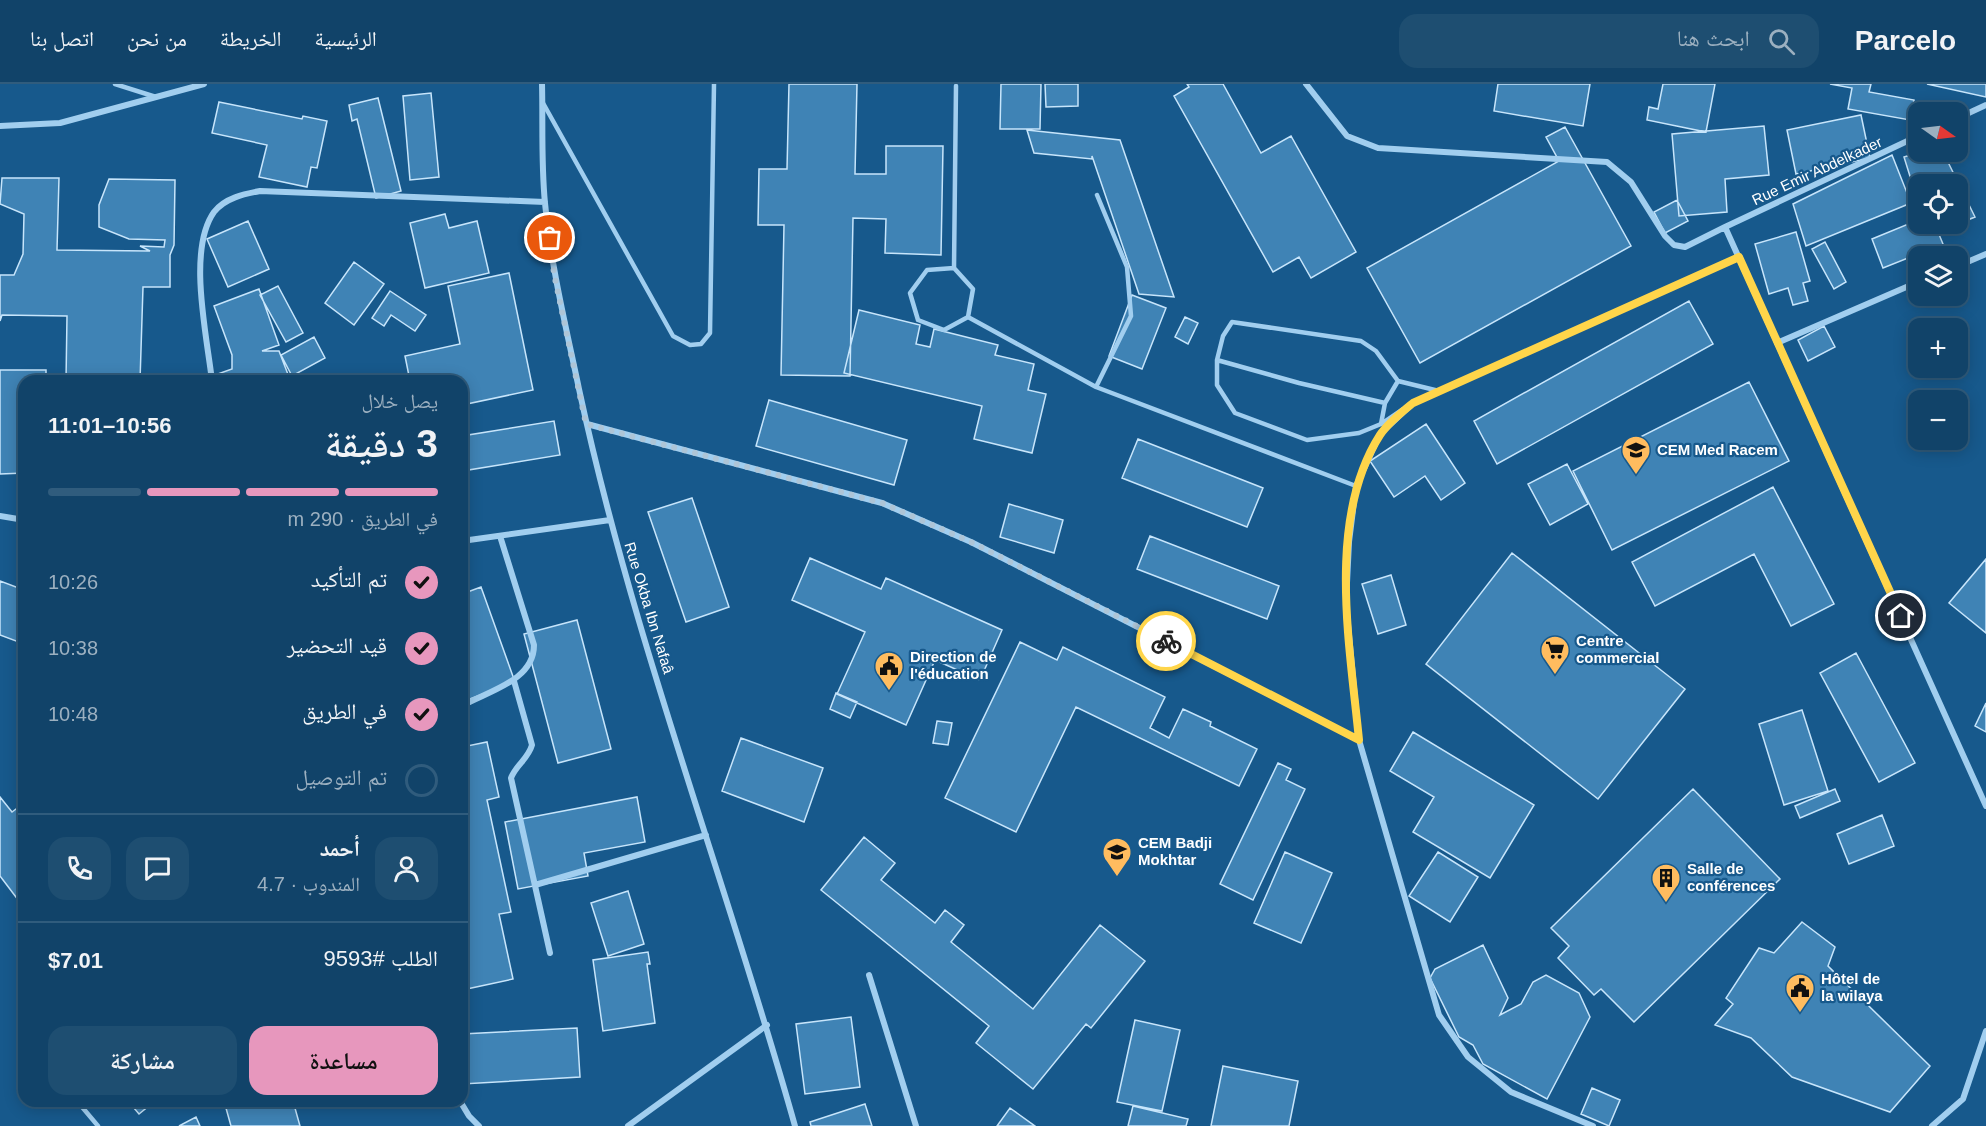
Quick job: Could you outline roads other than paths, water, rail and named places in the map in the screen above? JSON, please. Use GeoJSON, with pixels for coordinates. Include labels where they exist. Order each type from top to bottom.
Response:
{"type":"FeatureCollection","features":[{"type":"Feature","properties":{"kind":"street"},"geometry":{"type":"LineString","coordinates":[[0,126],[60,123],[204,84]]}},
{"type":"Feature","properties":{"kind":"street","name":"Rue Okba Ibn Nafaâ"},"geometry":{"type":"LineString","coordinates":[[542,84],[545,201],[554,274],[586,424],[610,520],[706,835],[767,1025],[795,1126]]}},
{"type":"Feature","properties":{"kind":"street","name":"Rue Emir Abdelkader"},"geometry":{"type":"LineString","coordinates":[[1306,84],[1347,136],[1378,148],[1607,162],[1631,182],[1665,236],[1674,245],[1685,247],[1908,141]]}},
{"type":"Feature","properties":{"kind":"street"},"geometry":{"type":"LineString","coordinates":[[1968,113],[1986,105]]}},
{"type":"Feature","properties":{"kind":"street"},"geometry":{"type":"LineString","coordinates":[[211,375],[199,261],[203,233],[215,210],[236,196],[260,191],[545,201]]}},
{"type":"Feature","properties":{"kind":"street"},"geometry":{"type":"LineString","coordinates":[[1725,227],[1986,806]]}},
{"type":"Feature","properties":{"kind":"street"},"geometry":{"type":"LineString","coordinates":[[1968,262],[1986,254]]}},
{"type":"Feature","properties":{"kind":"street"},"geometry":{"type":"LineString","coordinates":[[1593,1126],[1511,1092],[1468,1057],[1439,1015],[1359,740],[1346,603],[1349,542],[1356,486],[1380,434],[1413,403],[1739,257]]}},
{"type":"Feature","properties":{"kind":"street"},"geometry":{"type":"LineString","coordinates":[[1777,343],[1908,286]]}},
{"type":"Feature","properties":{"kind":"street"},"geometry":{"type":"LineString","coordinates":[[586,424],[882,503],[971,542],[1359,740]]}},
{"type":"Feature","properties":{"kind":"street"},"geometry":{"type":"LineString","coordinates":[[0,516],[18,519]]}},
{"type":"Feature","properties":{"kind":"street"},"geometry":{"type":"LineString","coordinates":[[468,540],[610,520]]}},
{"type":"Feature","properties":{"kind":"street"},"geometry":{"type":"LineString","coordinates":[[468,703],[514,681],[534,656],[534,645],[500,536]]}},
{"type":"Feature","properties":{"kind":"street"},"geometry":{"type":"LineString","coordinates":[[514,681],[532,745],[530,754],[514,770],[511,778],[550,953]]}},
{"type":"Feature","properties":{"kind":"street"},"geometry":{"type":"LineString","coordinates":[[535,885],[706,835]]}},
{"type":"Feature","properties":{"kind":"street"},"geometry":{"type":"LineString","coordinates":[[869,975],[916,1126]]}},
{"type":"Feature","properties":{"kind":"street"},"geometry":{"type":"LineString","coordinates":[[628,1126],[767,1025]]}},
{"type":"Feature","properties":{"kind":"street"},"geometry":{"type":"LineString","coordinates":[[1932,1126],[1963,1099],[1986,1031]]}},
{"type":"Feature","properties":{"kind":"street"},"geometry":{"type":"LineString","coordinates":[[464,1107],[479,1126]]}},
{"type":"Feature","properties":{"kind":"lane"},"geometry":{"type":"LineString","coordinates":[[115,84],[158,98]]}},
{"type":"Feature","properties":{"kind":"lane"},"geometry":{"type":"LineString","coordinates":[[542,101],[673,336],[690,345],[701,344],[710,333],[714,84]]}},
{"type":"Feature","properties":{"kind":"lane"},"geometry":{"type":"LineString","coordinates":[[956,86],[954,268],[973,289],[968,317]]}},
{"type":"Feature","properties":{"kind":"lane"},"geometry":{"type":"LineString","coordinates":[[1096,387],[1131,316],[1127,267],[1098,195]]}},
{"type":"Feature","properties":{"kind":"lane"},"geometry":{"type":"LineString","coordinates":[[954,268],[927,270],[910,293],[918,320],[944,330],[968,317]]}},
{"type":"Feature","properties":{"kind":"lane"},"geometry":{"type":"LineString","coordinates":[[968,317],[1096,387],[1356,486]]}},
{"type":"Feature","properties":{"kind":"lane"},"geometry":{"type":"LineString","coordinates":[[1413,403],[1381,424],[1359,433],[1307,440],[1235,413],[1217,385],[1217,360],[1223,336],[1232,322],[1361,340],[1376,351],[1398,381],[1439,391]]}},
{"type":"Feature","properties":{"kind":"lane"},"geometry":{"type":"LineString","coordinates":[[1217,360],[1299,383],[1385,403]]}},
{"type":"Feature","properties":{"kind":"lane"},"geometry":{"type":"LineString","coordinates":[[1381,424],[1385,403],[1398,381]]}},
{"type":"Feature","properties":{"kind":"lane"},"geometry":{"type":"LineString","coordinates":[[82,1107],[98,1126]]}},
{"type":"Feature","properties":{"kind":"place","name":"CEM Med Racem"},"geometry":{"type":"Point","coordinates":[1636,476]}},
{"type":"Feature","properties":{"kind":"place","name":"Centre commercial"},"geometry":{"type":"Point","coordinates":[1555,676]}},
{"type":"Feature","properties":{"kind":"place","name":"Direction de l'éducation"},"geometry":{"type":"Point","coordinates":[889,692]}},
{"type":"Feature","properties":{"kind":"place","name":"CEM Badji Mokhtar"},"geometry":{"type":"Point","coordinates":[1117,878]}},
{"type":"Feature","properties":{"kind":"place","name":"Salle de conférences"},"geometry":{"type":"Point","coordinates":[1666,904]}},
{"type":"Feature","properties":{"kind":"place","name":"Hôtel de la wilaya"},"geometry":{"type":"Point","coordinates":[1800,1014]}}]}
